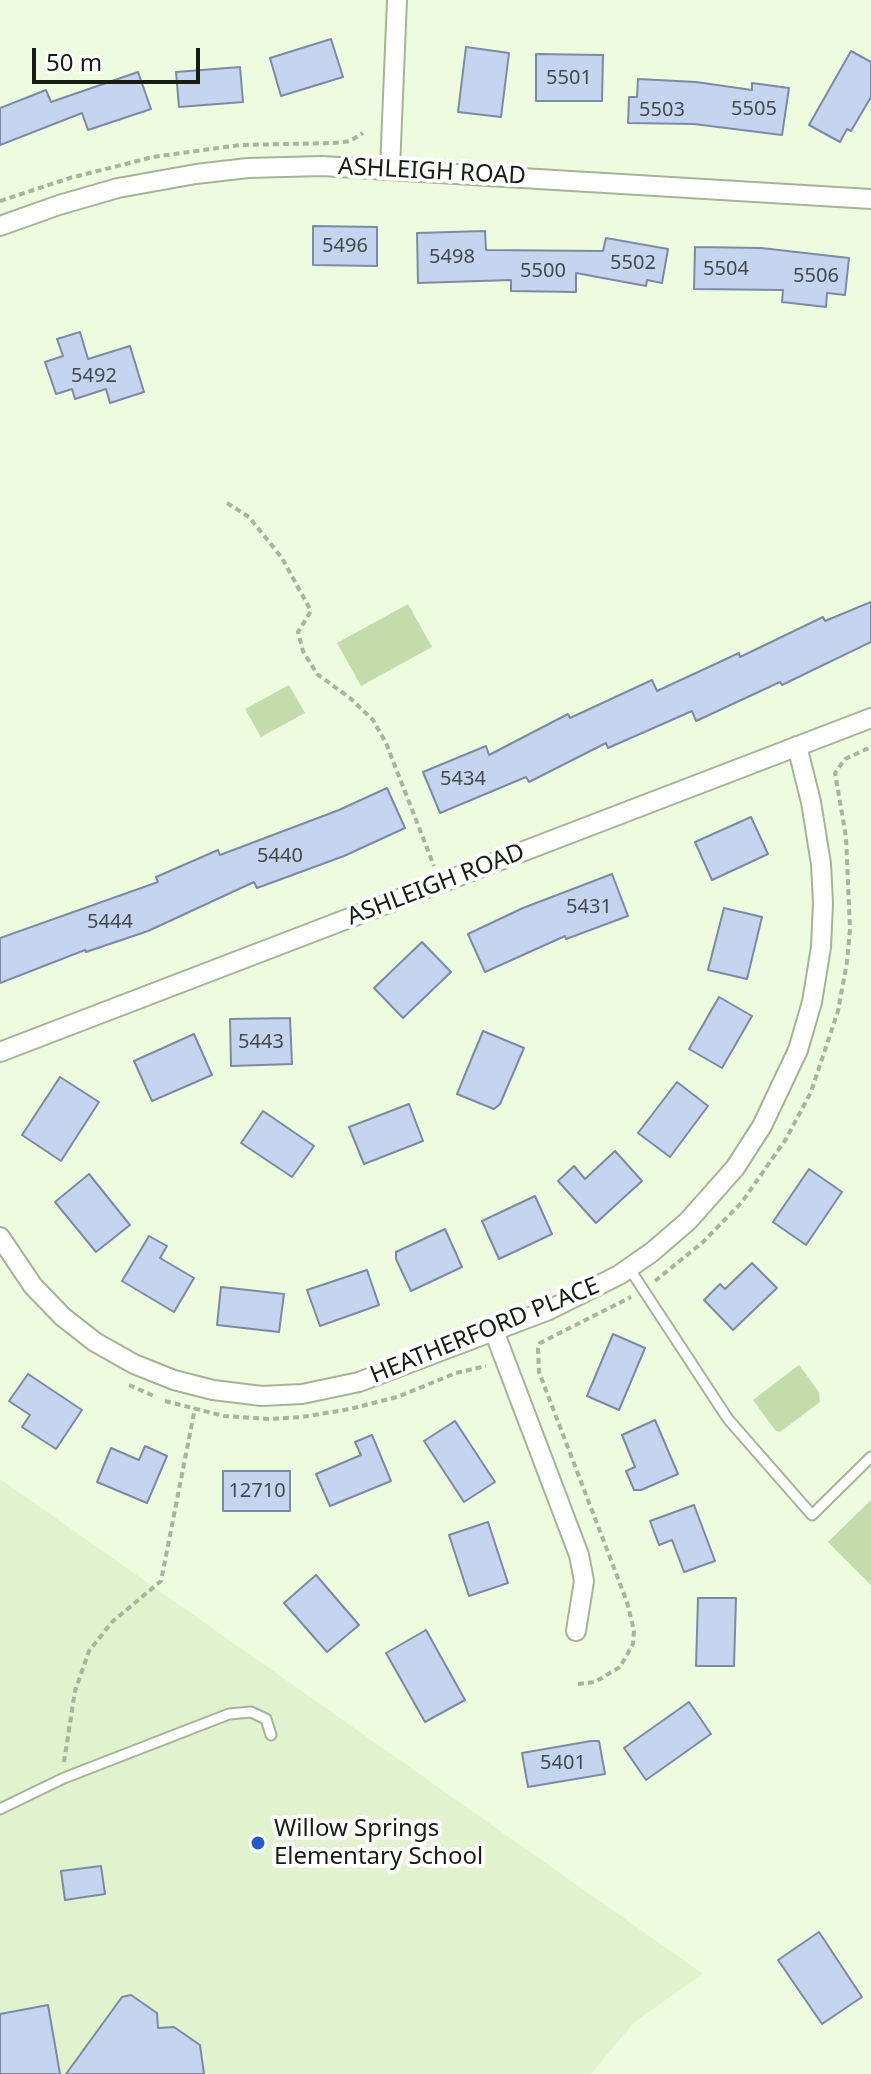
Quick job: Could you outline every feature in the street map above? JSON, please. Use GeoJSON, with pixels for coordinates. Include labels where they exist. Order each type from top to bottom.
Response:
{"type":"FeatureCollection","features":[{"type":"Feature","properties":{"kind":"street"},"geometry":{"type":"LineString","coordinates":[[390,169],[397,0]]}},
{"type":"Feature","properties":{"kind":"street","name":"ASHLEIGH ROAD"},"geometry":{"type":"LineString","coordinates":[[0,226],[118,188],[196,174],[322,166],[871,199]]}},
{"type":"Feature","properties":{"kind":"street","name":"ASHLEIGH ROAD"},"geometry":{"type":"LineString","coordinates":[[0,1052],[871,718]]}},
{"type":"Feature","properties":{"kind":"street","name":"HEATHERFORD PLACE"},"geometry":{"type":"LineString","coordinates":[[0,1237],[33,1286],[63,1317],[95,1342],[155,1374],[199,1386],[262,1396],[333,1389],[494,1331],[584,1294],[629,1268],[688,1221],[735,1168],[762,1126],[798,1050],[812,1002],[821,947],[823,903],[821,864],[811,802],[797,746]]}},
{"type":"Feature","properties":{"kind":"street"},"geometry":{"type":"LineString","coordinates":[[494,1331],[579,1555],[584,1581],[576,1631]]}},
{"type":"Feature","properties":{"kind":"lane"},"geometry":{"type":"LineString","coordinates":[[629,1268],[728,1419],[812,1515],[871,1457]]}},
{"type":"Feature","properties":{"kind":"lane"},"geometry":{"type":"LineString","coordinates":[[0,1809],[64,1778],[229,1714],[251,1712],[266,1719],[271,1735]]}},
{"type":"Feature","properties":{"kind":"path"},"geometry":{"type":"LineString","coordinates":[[227,503],[249,517],[282,558],[311,611],[298,632],[303,651],[317,674],[350,698],[373,720],[386,743],[441,883]]}},
{"type":"Feature","properties":{"kind":"path"},"geometry":{"type":"LineString","coordinates":[[64,1778],[64,1752],[75,1691],[89,1651],[112,1622],[161,1581],[199,1386]]}},
{"type":"Feature","properties":{"kind":"shaded area"},"geometry":{"type":"Polygon","coordinates":[[[408,604],[432,647],[361,686],[337,643],[408,604]]]}},
{"type":"Feature","properties":{"kind":"shaded area"},"geometry":{"type":"Polygon","coordinates":[[[289,685],[305,713],[261,737],[245,709],[289,685]]]}},
{"type":"Feature","properties":{"kind":"shaded area"},"geometry":{"type":"Polygon","coordinates":[[[799,1365],[819,1392],[820,1402],[780,1432],[775,1430],[753,1400],[799,1365]]]}},
{"type":"Feature","properties":{"kind":"shaded area","name":"Willow Springs Elementary School"},"geometry":{"type":"Polygon","coordinates":[[[0,1479],[703,1974],[634,2022],[591,2074],[0,2074],[0,1479]]]}},
{"type":"Feature","properties":{"kind":"shaded area"},"geometry":{"type":"Polygon","coordinates":[[[871,1500],[871,1585],[828,1542],[871,1500]]]}},
{"type":"Feature","properties":{"kind":"building"},"geometry":{"type":"Polygon","coordinates":[[[331,39],[343,77],[281,96],[270,58],[331,39]]]}},
{"type":"Feature","properties":{"kind":"building"},"geometry":{"type":"Polygon","coordinates":[[[466,47],[509,53],[501,117],[458,112],[466,47]]]}},
{"type":"Feature","properties":{"kind":"building"},"geometry":{"type":"Polygon","coordinates":[[[851,51],[871,62],[871,97],[851,131],[847,129],[840,142],[809,125],[851,51]]]}},
{"type":"Feature","properties":{"kind":"building"},"geometry":{"type":"Polygon","coordinates":[[[536,54],[603,55],[602,101],[536,101],[536,54]]]}},
{"type":"Feature","properties":{"kind":"building"},"geometry":{"type":"Polygon","coordinates":[[[240,67],[243,102],[179,107],[176,72],[240,67]]]}},
{"type":"Feature","properties":{"kind":"building"},"geometry":{"type":"Polygon","coordinates":[[[138,72],[151,109],[88,130],[82,113],[0,145],[0,108],[46,90],[51,102],[138,72]]]}},
{"type":"Feature","properties":{"kind":"building"},"geometry":{"type":"Polygon","coordinates":[[[638,79],[696,82],[752,90],[752,83],[789,88],[782,135],[694,124],[628,123],[629,97],[637,97],[638,79]]]}},
{"type":"Feature","properties":{"kind":"building"},"geometry":{"type":"Polygon","coordinates":[[[313,226],[377,227],[377,266],[313,265],[313,226]]]}},
{"type":"Feature","properties":{"kind":"building"},"geometry":{"type":"Polygon","coordinates":[[[485,231],[486,250],[603,251],[606,238],[668,249],[662,283],[647,280],[646,286],[576,273],[576,292],[511,291],[511,280],[418,283],[417,233],[485,231]]]}},
{"type":"Feature","properties":{"kind":"building"},"geometry":{"type":"Polygon","coordinates":[[[695,247],[761,248],[849,258],[845,295],[827,293],[826,307],[782,302],[783,290],[694,289],[695,247]]]}},
{"type":"Feature","properties":{"kind":"building"},"geometry":{"type":"Polygon","coordinates":[[[80,332],[88,359],[130,346],[144,392],[110,403],[106,389],[75,399],[72,389],[56,394],[45,362],[63,356],[57,339],[80,332]]]}},
{"type":"Feature","properties":{"kind":"building"},"geometry":{"type":"Polygon","coordinates":[[[871,602],[871,642],[782,685],[780,682],[696,721],[692,711],[608,748],[606,743],[529,782],[526,777],[440,813],[423,772],[486,746],[489,755],[568,714],[570,718],[652,680],[657,691],[739,653],[740,657],[823,617],[825,621],[871,602]]]}},
{"type":"Feature","properties":{"kind":"building"},"geometry":{"type":"Polygon","coordinates":[[[387,788],[405,828],[344,856],[257,888],[254,882],[148,931],[85,950],[0,983],[0,938],[158,882],[156,877],[218,850],[220,855],[339,810],[387,788]]]}},
{"type":"Feature","properties":{"kind":"building"},"geometry":{"type":"Polygon","coordinates":[[[751,817],[768,854],[712,880],[695,842],[751,817]]]}},
{"type":"Feature","properties":{"kind":"building"},"geometry":{"type":"Polygon","coordinates":[[[612,874],[628,916],[566,939],[565,936],[485,972],[468,934],[523,908],[612,874]]]}},
{"type":"Feature","properties":{"kind":"building"},"geometry":{"type":"Polygon","coordinates":[[[724,908],[762,917],[747,979],[708,970],[724,908]]]}},
{"type":"Feature","properties":{"kind":"building"},"geometry":{"type":"Polygon","coordinates":[[[422,942],[451,972],[403,1018],[374,988],[422,942]]]}},
{"type":"Feature","properties":{"kind":"building"},"geometry":{"type":"Polygon","coordinates":[[[719,997],[752,1016],[722,1068],[689,1049],[719,997]]]}},
{"type":"Feature","properties":{"kind":"building"},"geometry":{"type":"Polygon","coordinates":[[[290,1018],[292,1064],[231,1066],[230,1019],[290,1018]]]}},
{"type":"Feature","properties":{"kind":"building"},"geometry":{"type":"Polygon","coordinates":[[[483,1031],[524,1048],[500,1104],[494,1109],[457,1094],[483,1031]]]}},
{"type":"Feature","properties":{"kind":"building"},"geometry":{"type":"Polygon","coordinates":[[[194,1034],[212,1075],[152,1101],[134,1061],[194,1034]]]}},
{"type":"Feature","properties":{"kind":"building"},"geometry":{"type":"Polygon","coordinates":[[[60,1077],[99,1102],[61,1161],[22,1135],[60,1077]]]}},
{"type":"Feature","properties":{"kind":"building"},"geometry":{"type":"Polygon","coordinates":[[[677,1082],[708,1106],[670,1157],[638,1133],[677,1082]]]}},
{"type":"Feature","properties":{"kind":"building"},"geometry":{"type":"Polygon","coordinates":[[[409,1104],[423,1141],[364,1164],[349,1127],[409,1104]]]}},
{"type":"Feature","properties":{"kind":"building"},"geometry":{"type":"Polygon","coordinates":[[[263,1111],[314,1146],[292,1177],[241,1143],[263,1111]]]}},
{"type":"Feature","properties":{"kind":"building"},"geometry":{"type":"Polygon","coordinates":[[[615,1151],[642,1181],[596,1223],[558,1181],[574,1166],[585,1179],[615,1151]]]}},
{"type":"Feature","properties":{"kind":"building"},"geometry":{"type":"Polygon","coordinates":[[[809,1169],[842,1192],[806,1245],[773,1222],[809,1169]]]}},
{"type":"Feature","properties":{"kind":"building"},"geometry":{"type":"Polygon","coordinates":[[[89,1174],[130,1225],[96,1252],[55,1202],[89,1174]]]}},
{"type":"Feature","properties":{"kind":"building"},"geometry":{"type":"Polygon","coordinates":[[[535,1196],[552,1234],[499,1259],[482,1221],[535,1196]]]}},
{"type":"Feature","properties":{"kind":"building"},"geometry":{"type":"Polygon","coordinates":[[[445,1229],[462,1267],[411,1291],[396,1259],[396,1252],[445,1229]]]}},
{"type":"Feature","properties":{"kind":"building"},"geometry":{"type":"Polygon","coordinates":[[[149,1236],[167,1246],[160,1258],[194,1278],[174,1312],[122,1281],[149,1236]]]}},
{"type":"Feature","properties":{"kind":"building"},"geometry":{"type":"Polygon","coordinates":[[[752,1263],[777,1288],[733,1330],[704,1300],[720,1284],[725,1289],[752,1263]]]}},
{"type":"Feature","properties":{"kind":"building"},"geometry":{"type":"Polygon","coordinates":[[[367,1270],[379,1305],[320,1326],[307,1290],[367,1270]]]}},
{"type":"Feature","properties":{"kind":"building"},"geometry":{"type":"Polygon","coordinates":[[[221,1287],[284,1294],[279,1332],[217,1325],[221,1287]]]}},
{"type":"Feature","properties":{"kind":"building"},"geometry":{"type":"Polygon","coordinates":[[[613,1334],[645,1348],[619,1410],[587,1396],[613,1334]]]}},
{"type":"Feature","properties":{"kind":"building"},"geometry":{"type":"Polygon","coordinates":[[[28,1374],[82,1410],[56,1449],[22,1427],[30,1415],[9,1401],[28,1374]]]}},
{"type":"Feature","properties":{"kind":"building"},"geometry":{"type":"Polygon","coordinates":[[[655,1420],[678,1474],[634,1490],[626,1471],[635,1467],[622,1435],[655,1420]]]}},
{"type":"Feature","properties":{"kind":"building"},"geometry":{"type":"Polygon","coordinates":[[[455,1421],[495,1482],[464,1502],[424,1441],[455,1421]]]}},
{"type":"Feature","properties":{"kind":"building"},"geometry":{"type":"Polygon","coordinates":[[[372,1435],[391,1481],[330,1506],[316,1474],[361,1455],[355,1442],[372,1435]]]}},
{"type":"Feature","properties":{"kind":"building"},"geometry":{"type":"Polygon","coordinates":[[[145,1446],[167,1456],[147,1503],[97,1482],[111,1448],[139,1460],[145,1446]]]}},
{"type":"Feature","properties":{"kind":"building"},"geometry":{"type":"Polygon","coordinates":[[[223,1471],[290,1471],[290,1511],[223,1511],[223,1471]]]}},
{"type":"Feature","properties":{"kind":"building"},"geometry":{"type":"Polygon","coordinates":[[[694,1505],[715,1561],[684,1572],[672,1540],[659,1545],[650,1521],[694,1505]]]}},
{"type":"Feature","properties":{"kind":"building"},"geometry":{"type":"Polygon","coordinates":[[[488,1522],[508,1583],[469,1596],[449,1535],[488,1522]]]}},
{"type":"Feature","properties":{"kind":"building"},"geometry":{"type":"Polygon","coordinates":[[[316,1575],[359,1625],[327,1652],[284,1603],[316,1575]]]}},
{"type":"Feature","properties":{"kind":"building"},"geometry":{"type":"Polygon","coordinates":[[[698,1598],[736,1598],[734,1666],[696,1666],[698,1598]]]}},
{"type":"Feature","properties":{"kind":"building"},"geometry":{"type":"Polygon","coordinates":[[[426,1630],[465,1700],[425,1722],[386,1653],[426,1630]]]}},
{"type":"Feature","properties":{"kind":"building"},"geometry":{"type":"Polygon","coordinates":[[[689,1702],[711,1734],[646,1780],[624,1748],[689,1702]]]}},
{"type":"Feature","properties":{"kind":"building"},"geometry":{"type":"Polygon","coordinates":[[[599,1741],[605,1774],[528,1787],[522,1753],[599,1741]]]}},
{"type":"Feature","properties":{"kind":"building"},"geometry":{"type":"Polygon","coordinates":[[[101,1866],[105,1894],[65,1900],[61,1871],[101,1866]]]}},
{"type":"Feature","properties":{"kind":"building"},"geometry":{"type":"Polygon","coordinates":[[[819,1932],[862,1997],[822,2024],[778,1960],[819,1932]]]}},
{"type":"Feature","properties":{"kind":"building"},"geometry":{"type":"Polygon","coordinates":[[[131,1995],[157,2013],[158,2028],[174,2027],[200,2045],[204,2074],[66,2074],[122,1997],[131,1995]]]}},
{"type":"Feature","properties":{"kind":"building"},"geometry":{"type":"Polygon","coordinates":[[[48,2005],[60,2074],[0,2074],[0,2014],[48,2005]]]}},
{"type":"Feature","properties":{"kind":"place","name":"Willow Springs Elementary School"},"geometry":{"type":"Point","coordinates":[258,1843]}}]}
